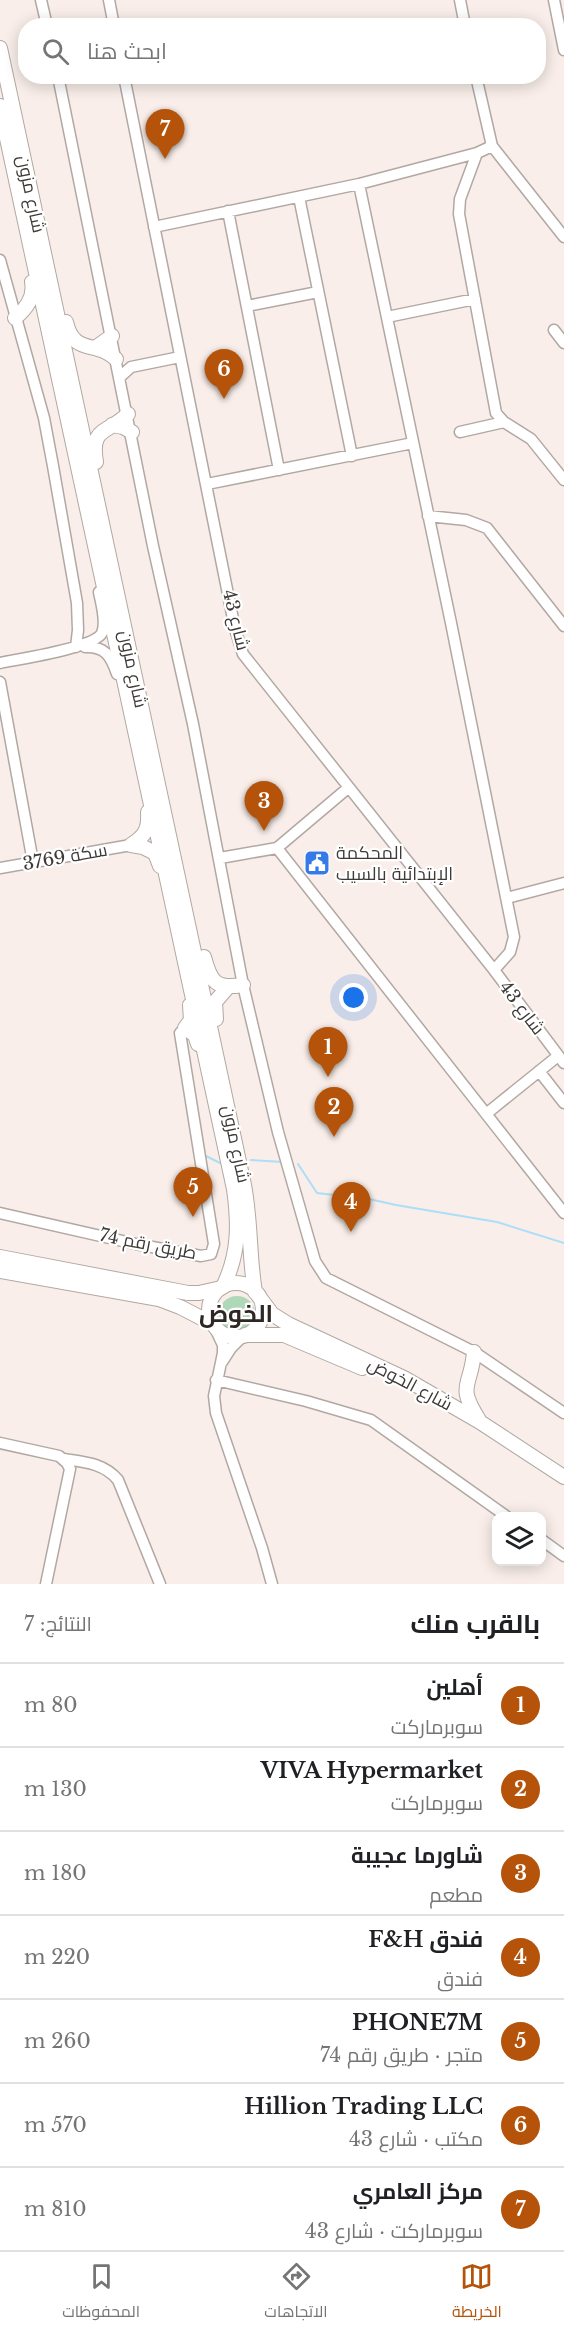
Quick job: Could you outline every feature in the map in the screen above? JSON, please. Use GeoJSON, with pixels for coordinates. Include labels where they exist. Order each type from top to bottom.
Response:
{"type":"FeatureCollection","features":[{"type":"Feature","properties":{"kind":"main road","name":"شارع مزون"},"geometry":{"type":"LineString","coordinates":[[0,48],[43,252],[131,714],[234,1189],[238,1221],[236,1253],[222,1287]]}},
{"type":"Feature","properties":{"kind":"main road","name":"شارع مزون"},"geometry":{"type":"LineString","coordinates":[[0,106],[24,221],[179,882],[248,1208],[252,1275],[256,1293]]}},
{"type":"Feature","properties":{"kind":"main road"},"geometry":{"type":"LineString","coordinates":[[15,318],[30,300],[33,288],[24,246],[24,221]]}},
{"type":"Feature","properties":{"kind":"main road"},"geometry":{"type":"LineString","coordinates":[[43,252],[54,274],[69,333],[79,344],[107,351],[116,359]]}},
{"type":"Feature","properties":{"kind":"main road"},"geometry":{"type":"LineString","coordinates":[[11,304],[19,305],[30,300]]}},
{"type":"Feature","properties":{"kind":"main road"},"geometry":{"type":"LineString","coordinates":[[95,348],[112,336]]}},
{"type":"Feature","properties":{"kind":"main road"},"geometry":{"type":"LineString","coordinates":[[102,553],[110,534],[94,447],[98,435],[128,414]]}},
{"type":"Feature","properties":{"kind":"main road"},"geometry":{"type":"LineString","coordinates":[[112,425],[132,432]]}},
{"type":"Feature","properties":{"kind":"main road"},"geometry":{"type":"LineString","coordinates":[[131,846],[142,838],[149,823],[143,765]]}},
{"type":"Feature","properties":{"kind":"main road"},"geometry":{"type":"LineString","coordinates":[[131,846],[142,847],[155,853],[178,936],[191,1010],[191,1020],[185,1028],[195,1035],[203,1064],[210,1076]]}},
{"type":"Feature","properties":{"kind":"main road"},"geometry":{"type":"LineString","coordinates":[[179,882],[188,896],[210,977],[218,984],[228,987],[243,985]]}},
{"type":"Feature","properties":{"kind":"main road"},"geometry":{"type":"LineString","coordinates":[[226,1100],[228,1079],[214,1007],[217,998],[228,987]]}},
{"type":"Feature","properties":{"kind":"main road"},"geometry":{"type":"LineString","coordinates":[[0,1257],[188,1293],[200,1293],[240,1284],[256,1293],[261,1301],[262,1318],[258,1325],[244,1336],[227,1335],[180,1306],[159,1299],[0,1271]]}},
{"type":"Feature","properties":{"kind":"main road"},"geometry":{"type":"LineString","coordinates":[[214,1325],[210,1316],[211,1300],[222,1287]]}},
{"type":"Feature","properties":{"kind":"main road","name":"شارع الخوض"},"geometry":{"type":"LineString","coordinates":[[256,1293],[272,1314],[288,1324],[404,1378],[480,1422],[564,1477]]}},
{"type":"Feature","properties":{"kind":"main road","name":"شارع الخوض"},"geometry":{"type":"LineString","coordinates":[[244,1336],[284,1335],[417,1393],[508,1450],[564,1489]]}},
{"type":"Feature","properties":{"kind":"main road"},"geometry":{"type":"LineString","coordinates":[[474,1352],[465,1394],[467,1402],[480,1422]]}},
{"type":"Feature","properties":{"kind":"street"},"geometry":{"type":"LineString","coordinates":[[41,0],[45,18]]}},
{"type":"Feature","properties":{"kind":"street"},"geometry":{"type":"LineString","coordinates":[[109,0],[112,18]]}},
{"type":"Feature","properties":{"kind":"street"},"geometry":{"type":"LineString","coordinates":[[460,0],[463,18]]}},
{"type":"Feature","properties":{"kind":"street"},"geometry":{"type":"LineString","coordinates":[[554,0],[564,50]]}},
{"type":"Feature","properties":{"kind":"street"},"geometry":{"type":"LineString","coordinates":[[60,84],[132,432],[153,546],[220,858],[243,985],[278,1132],[315,1261],[326,1278],[474,1352],[564,1413]]}},
{"type":"Feature","properties":{"kind":"street","name":"شارع 43"},"geometry":{"type":"LineString","coordinates":[[126,84],[238,642],[243,654],[494,970],[561,1060]]}},
{"type":"Feature","properties":{"kind":"street"},"geometry":{"type":"LineString","coordinates":[[478,84],[492,146],[564,237]]}},
{"type":"Feature","properties":{"kind":"street"},"geometry":{"type":"LineString","coordinates":[[154,227],[359,184],[477,153],[492,146]]}},
{"type":"Feature","properties":{"kind":"street"},"geometry":{"type":"LineString","coordinates":[[477,153],[460,199],[459,214],[495,413],[504,422],[531,440],[564,480]]}},
{"type":"Feature","properties":{"kind":"street"},"geometry":{"type":"LineString","coordinates":[[359,184],[514,937],[513,946],[494,970]]}},
{"type":"Feature","properties":{"kind":"street"},"geometry":{"type":"LineString","coordinates":[[299,197],[351,456]]}},
{"type":"Feature","properties":{"kind":"street"},"geometry":{"type":"LineString","coordinates":[[228,212],[279,470]]}},
{"type":"Feature","properties":{"kind":"street"},"geometry":{"type":"LineString","coordinates":[[0,260],[44,418],[77,603],[76,647]]}},
{"type":"Feature","properties":{"kind":"street"},"geometry":{"type":"LineString","coordinates":[[247,306],[318,292]]}},
{"type":"Feature","properties":{"kind":"street"},"geometry":{"type":"LineString","coordinates":[[387,317],[475,299]]}},
{"type":"Feature","properties":{"kind":"street"},"geometry":{"type":"LineString","coordinates":[[554,330],[564,343]]}},
{"type":"Feature","properties":{"kind":"street"},"geometry":{"type":"LineString","coordinates":[[120,377],[131,367],[180,357]]}},
{"type":"Feature","properties":{"kind":"street"},"geometry":{"type":"LineString","coordinates":[[116,359],[131,367]]}},
{"type":"Feature","properties":{"kind":"street"},"geometry":{"type":"LineString","coordinates":[[460,432],[504,422]]}},
{"type":"Feature","properties":{"kind":"street"},"geometry":{"type":"LineString","coordinates":[[207,484],[413,443]]}},
{"type":"Feature","properties":{"kind":"street"},"geometry":{"type":"LineString","coordinates":[[429,516],[466,520],[487,528],[564,626]]}},
{"type":"Feature","properties":{"kind":"street"},"geometry":{"type":"LineString","coordinates":[[0,663],[76,647],[95,640],[101,635],[104,627],[96,575],[102,553]]}},
{"type":"Feature","properties":{"kind":"street"},"geometry":{"type":"LineString","coordinates":[[76,647],[97,647],[108,653],[113,661],[131,714]]}},
{"type":"Feature","properties":{"kind":"street"},"geometry":{"type":"LineString","coordinates":[[0,682],[33,862]]}},
{"type":"Feature","properties":{"kind":"street"},"geometry":{"type":"LineString","coordinates":[[220,858],[277,848],[348,788]]}},
{"type":"Feature","properties":{"kind":"street","name":"سكة 3769"},"geometry":{"type":"LineString","coordinates":[[0,868],[131,846]]}},
{"type":"Feature","properties":{"kind":"street"},"geometry":{"type":"LineString","coordinates":[[277,848],[564,1214]]}},
{"type":"Feature","properties":{"kind":"street"},"geometry":{"type":"LineString","coordinates":[[507,898],[564,883]]}},
{"type":"Feature","properties":{"kind":"street","name":"طريق رقم 74"},"geometry":{"type":"LineString","coordinates":[[0,1213],[158,1248],[201,1256],[211,1254],[214,1244],[180,1033],[185,1028]]}},
{"type":"Feature","properties":{"kind":"street"},"geometry":{"type":"LineString","coordinates":[[486,1114],[539,1071],[561,1060]]}},
{"type":"Feature","properties":{"kind":"street"},"geometry":{"type":"LineString","coordinates":[[539,1071],[564,1103]]}},
{"type":"Feature","properties":{"kind":"street"},"geometry":{"type":"LineString","coordinates":[[0,1248],[25,1262]]}},
{"type":"Feature","properties":{"kind":"street"},"geometry":{"type":"LineString","coordinates":[[214,1325],[223,1345],[214,1396],[216,1413],[272,1584]]}},
{"type":"Feature","properties":{"kind":"street"},"geometry":{"type":"LineString","coordinates":[[219,1367],[231,1348],[244,1336]]}},
{"type":"Feature","properties":{"kind":"street"},"geometry":{"type":"LineString","coordinates":[[216,1380],[306,1401],[371,1420],[500,1512]]}},
{"type":"Feature","properties":{"kind":"street"},"geometry":{"type":"LineString","coordinates":[[0,1443],[64,1459],[96,1464],[111,1471],[118,1480],[160,1584]]}},
{"type":"Feature","properties":{"kind":"street"},"geometry":{"type":"LineString","coordinates":[[46,1584],[70,1476],[70,1469],[64,1459]]}},
{"type":"Feature","properties":{"kind":"street"},"geometry":{"type":"LineString","coordinates":[[546,1543],[564,1556]]}},
{"type":"Feature","properties":{"kind":"green space"},"geometry":{"type":"Polygon","coordinates":[[[237,1296],[250,1301],[255,1314],[250,1327],[237,1332],[224,1327],[219,1314],[224,1301],[237,1296]]]}},
{"type":"Feature","properties":{"kind":"waterway"},"geometry":{"type":"LineString","coordinates":[[206,1156],[220,1163]]}},
{"type":"Feature","properties":{"kind":"waterway"},"geometry":{"type":"LineString","coordinates":[[251,1160],[283,1162]]}},
{"type":"Feature","properties":{"kind":"waterway"},"geometry":{"type":"LineString","coordinates":[[298,1164],[317,1193],[369,1199],[497,1222],[564,1243]]}},
{"type":"Feature","properties":{"kind":"place","name":"مركز العامري"},"geometry":{"type":"Point","coordinates":[165,159]}},
{"type":"Feature","properties":{"kind":"place","name":"Hillion Trading LLC"},"geometry":{"type":"Point","coordinates":[224,399]}},
{"type":"Feature","properties":{"kind":"place","name":"شاورما عجيبة"},"geometry":{"type":"Point","coordinates":[264,831]}},
{"type":"Feature","properties":{"kind":"place","name":"المحكمة الإبتدائية بالسيب"},"geometry":{"type":"Point","coordinates":[317,863]}},
{"type":"Feature","properties":{"kind":"place","name":"أهلين"},"geometry":{"type":"Point","coordinates":[328,1077]}},
{"type":"Feature","properties":{"kind":"place","name":"VIVA Hypermarket"},"geometry":{"type":"Point","coordinates":[334,1137]}},
{"type":"Feature","properties":{"kind":"place","name":"PHONE7M"},"geometry":{"type":"Point","coordinates":[193,1217]}},
{"type":"Feature","properties":{"kind":"place","name":"فندق F&H"},"geometry":{"type":"Point","coordinates":[351,1232]}},
{"type":"Feature","properties":{"kind":"district","name":"الخوض"},"geometry":{"type":"Point","coordinates":[236,1314]}}]}
